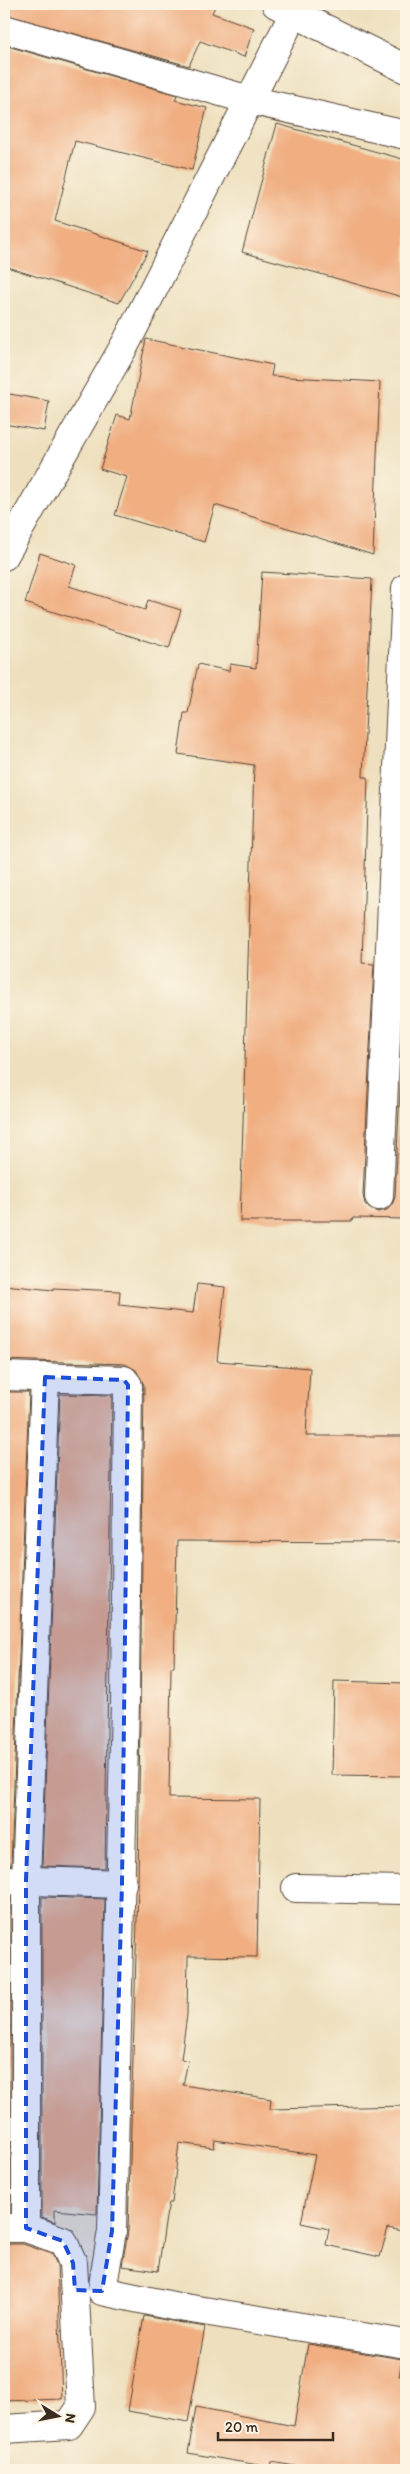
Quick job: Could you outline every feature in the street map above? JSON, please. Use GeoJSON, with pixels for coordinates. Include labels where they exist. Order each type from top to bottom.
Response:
{"type":"FeatureCollection","features":[{"type":"Feature","properties":{"kind":"street"},"geometry":{"type":"LineString","coordinates":[[4,556],[126,343],[249,100],[285,8],[406,69]]}},
{"type":"Feature","properties":{"kind":"street"},"geometry":{"type":"LineString","coordinates":[[4,29],[249,100],[406,135]]}},
{"type":"Feature","properties":{"kind":"street"},"geometry":{"type":"LineString","coordinates":[[379,1196],[403,751],[406,588]]}},
{"type":"Feature","properties":{"kind":"street"},"geometry":{"type":"LineString","coordinates":[[4,1376],[124,1380],[128,1385],[122,1884],[112,2231],[89,2290],[81,2407],[69,2425],[4,2429]]}},
{"type":"Feature","properties":{"kind":"street"},"geometry":{"type":"LineString","coordinates":[[45,1377],[15,1880],[15,2228],[63,2241],[89,2290],[173,2306],[406,2344]]}},
{"type":"Feature","properties":{"kind":"street"},"geometry":{"type":"LineString","coordinates":[[15,1880],[122,1884]]}},
{"type":"Feature","properties":{"kind":"street"},"geometry":{"type":"LineString","coordinates":[[296,1888],[406,1890]]}},
{"type":"Feature","properties":{"kind":"highlighted area"},"geometry":{"type":"Polygon","coordinates":[[[45,1377],[124,1380],[128,1385],[122,1884],[112,2231],[102,2291],[75,2290],[73,2263],[63,2241],[26,2228],[26,1880],[45,1377]]]}},
{"type":"Feature","properties":{"kind":"building"},"geometry":{"type":"Polygon","coordinates":[[[4,4],[216,4],[212,13],[254,28],[244,57],[200,41],[189,66],[4,14],[4,4]]]}},
{"type":"Feature","properties":{"kind":"building"},"geometry":{"type":"Polygon","coordinates":[[[4,45],[177,95],[175,100],[207,108],[192,170],[75,141],[55,221],[148,251],[119,303],[4,266],[4,45]]]}},
{"type":"Feature","properties":{"kind":"building"},"geometry":{"type":"Polygon","coordinates":[[[277,124],[406,160],[406,298],[242,252],[277,124]]]}},
{"type":"Feature","properties":{"kind":"building"},"geometry":{"type":"Polygon","coordinates":[[[146,339],[273,365],[271,376],[380,382],[373,555],[215,505],[204,542],[115,515],[127,477],[100,469],[117,415],[130,419],[146,339]]]}},
{"type":"Feature","properties":{"kind":"building"},"geometry":{"type":"Polygon","coordinates":[[[4,393],[49,401],[44,431],[4,424],[4,393]]]}},
{"type":"Feature","properties":{"kind":"building"},"geometry":{"type":"Polygon","coordinates":[[[40,553],[76,565],[69,586],[145,610],[148,600],[181,610],[169,648],[25,603],[40,553]]]}},
{"type":"Feature","properties":{"kind":"building"},"geometry":{"type":"Polygon","coordinates":[[[262,572],[372,579],[363,777],[368,777],[362,963],[374,964],[363,1195],[365,1204],[370,1209],[378,1212],[387,1210],[392,1205],[395,1197],[406,964],[406,1219],[353,1218],[352,1221],[240,1221],[254,765],[178,754],[184,713],[188,713],[198,664],[229,671],[230,664],[256,668],[262,572]]]}},
{"type":"Feature","properties":{"kind":"building"},"geometry":{"type":"Polygon","coordinates":[[[197,1284],[225,1287],[217,1361],[310,1368],[306,1436],[406,1436],[406,1542],[177,1541],[174,1667],[171,1667],[169,1798],[260,1799],[257,1957],[188,1956],[187,2015],[181,2059],[188,2061],[183,2085],[271,2099],[270,2109],[406,2106],[406,2232],[388,2228],[380,2257],[326,2245],[329,2229],[301,2223],[315,2155],[215,2140],[214,2148],[179,2143],[172,2203],[169,2203],[166,2217],[158,2271],[122,2266],[128,2231],[138,1884],[144,1385],[136,1370],[125,1364],[4,1360],[4,1285],[53,1290],[53,1288],[120,1291],[119,1305],[193,1313],[197,1284]]]}},
{"type":"Feature","properties":{"kind":"building"},"geometry":{"type":"Polygon","coordinates":[[[4,1392],[29,1392],[11,1865],[4,1864],[4,1392]]]}},
{"type":"Feature","properties":{"kind":"building"},"geometry":{"type":"Polygon","coordinates":[[[60,1394],[112,1395],[105,1868],[42,1866],[60,1394]]]}},
{"type":"Feature","properties":{"kind":"building"},"geometry":{"type":"Polygon","coordinates":[[[334,1681],[406,1683],[406,1776],[332,1775],[334,1681]]]}},
{"type":"Feature","properties":{"kind":"building"},"geometry":{"type":"Polygon","coordinates":[[[4,1896],[10,1896],[10,2212],[4,2212],[4,1896]]]}},
{"type":"Feature","properties":{"kind":"building"},"geometry":{"type":"Polygon","coordinates":[[[42,1897],[105,1899],[97,2214],[55,2210],[55,2222],[42,2217],[42,1897]]]}},
{"type":"Feature","properties":{"kind":"building"},"geometry":{"type":"Polygon","coordinates":[[[4,2244],[23,2244],[52,2254],[57,2265],[62,2399],[4,2401],[4,2244]]]}},
{"type":"Feature","properties":{"kind":"building"},"geometry":{"type":"Polygon","coordinates":[[[144,2316],[205,2327],[188,2422],[128,2411],[144,2316]]]}},
{"type":"Feature","properties":{"kind":"building"},"geometry":{"type":"Polygon","coordinates":[[[308,2344],[402,2359],[399,2376],[406,2377],[406,2470],[319,2470],[271,2462],[270,2467],[188,2453],[196,2407],[294,2426],[308,2344]]]}}]}
